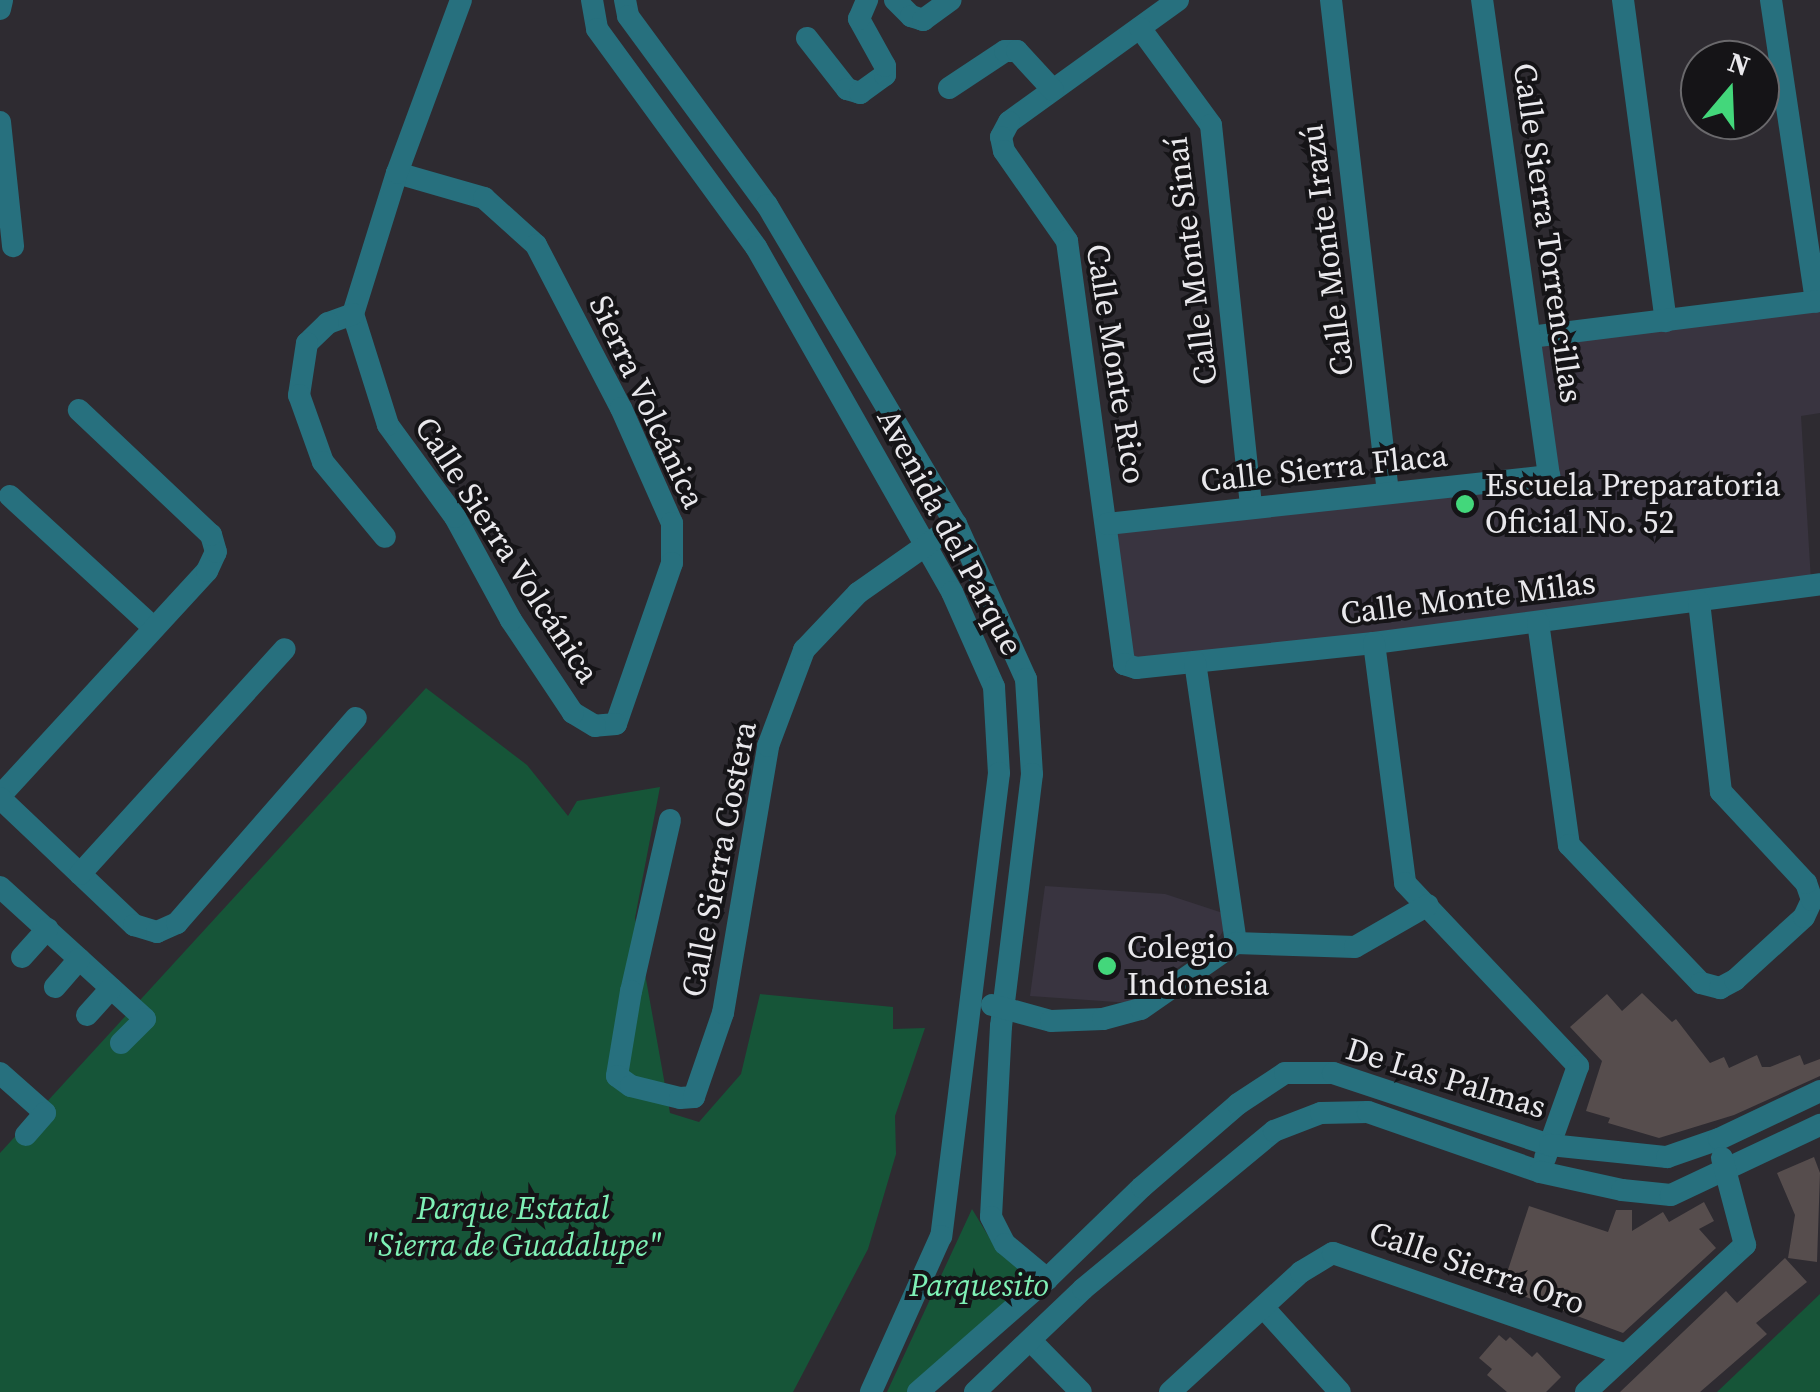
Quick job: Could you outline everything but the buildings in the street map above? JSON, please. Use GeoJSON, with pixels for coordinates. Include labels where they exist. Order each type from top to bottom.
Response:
{"type":"FeatureCollection","features":[{"type":"Feature","properties":{"kind":"street"},"geometry":{"type":"LineString","coordinates":[[0,8],[2,0]]}},
{"type":"Feature","properties":{"kind":"street"},"geometry":{"type":"LineString","coordinates":[[385,537],[323,462],[300,395],[308,343],[328,323],[353,314],[397,173],[462,0]]}},
{"type":"Feature","properties":{"kind":"street","name":"Avenida del Parque"},"geometry":{"type":"LineString","coordinates":[[592,0],[597,29],[740,224],[926,543],[994,687],[999,772],[941,1236],[871,1392]]}},
{"type":"Feature","properties":{"kind":"street","name":"Avenida del Parque"},"geometry":{"type":"LineString","coordinates":[[625,0],[628,16],[766,205],[956,524],[1026,679],[1032,774],[1003,1008],[991,1217],[1005,1244],[1047,1279]]}},
{"type":"Feature","properties":{"kind":"street"},"geometry":{"type":"LineString","coordinates":[[807,38],[847,90],[860,94],[885,76],[885,66],[860,19],[868,0]]}},
{"type":"Feature","properties":{"kind":"street"},"geometry":{"type":"LineString","coordinates":[[895,0],[910,16],[923,20],[950,0]]}},
{"type":"Feature","properties":{"kind":"street","name":"Calle Monte Rico"},"geometry":{"type":"LineString","coordinates":[[1124,664],[1067,240],[1004,150],[1001,136],[1009,122],[1178,0]]}},
{"type":"Feature","properties":{"kind":"street","name":"Calle Monte Irazú"},"geometry":{"type":"LineString","coordinates":[[1332,0],[1388,493]]}},
{"type":"Feature","properties":{"kind":"street","name":"Calle Sierra Torrencillas"},"geometry":{"type":"LineString","coordinates":[[1482,0],[1549,476]]}},
{"type":"Feature","properties":{"kind":"street"},"geometry":{"type":"LineString","coordinates":[[1624,0],[1666,321]]}},
{"type":"Feature","properties":{"kind":"street"},"geometry":{"type":"LineString","coordinates":[[1530,337],[1818,302],[1771,0]]}},
{"type":"Feature","properties":{"kind":"street","name":"Calle Monte Sinaí"},"geometry":{"type":"LineString","coordinates":[[1140,28],[1211,125],[1251,508]]}},
{"type":"Feature","properties":{"kind":"street"},"geometry":{"type":"LineString","coordinates":[[950,88],[1005,51],[1017,51],[1053,90]]}},
{"type":"Feature","properties":{"kind":"street"},"geometry":{"type":"LineString","coordinates":[[0,122],[13,246]]}},
{"type":"Feature","properties":{"kind":"street","name":"Sierra Volcánica"},"geometry":{"type":"LineString","coordinates":[[397,173],[484,198],[536,245],[621,408],[672,522],[672,563],[624,710],[616,724],[596,726]]}},
{"type":"Feature","properties":{"kind":"street"},"geometry":{"type":"LineString","coordinates":[[740,224],[766,205]]}},
{"type":"Feature","properties":{"kind":"street","name":"Calle Sierra Volcánica"},"geometry":{"type":"LineString","coordinates":[[353,314],[388,425],[455,517],[511,620],[573,713],[596,726]]}},
{"type":"Feature","properties":{"kind":"street"},"geometry":{"type":"LineString","coordinates":[[79,410],[212,534],[216,552],[207,571],[0,797],[134,924],[156,932],[178,923],[356,718]]}},
{"type":"Feature","properties":{"kind":"street","name":"Calle Sierra Flaca"},"geometry":{"type":"LineString","coordinates":[[1107,524],[1549,476]]}},
{"type":"Feature","properties":{"kind":"street"},"geometry":{"type":"LineString","coordinates":[[10,496],[153,627]]}},
{"type":"Feature","properties":{"kind":"street","name":"Calle Sierra Costera"},"geometry":{"type":"LineString","coordinates":[[670,820],[630,991],[617,1076],[632,1086],[694,1097],[723,1013],[768,746],[804,650],[858,594],[956,524]]}},
{"type":"Feature","properties":{"kind":"street","name":"Calle Monte Milas"},"geometry":{"type":"LineString","coordinates":[[1124,664],[1136,668],[1374,643],[1820,584]]}},
{"type":"Feature","properties":{"kind":"street"},"geometry":{"type":"LineString","coordinates":[[1538,622],[1569,845],[1701,984],[1720,988],[1804,916],[1812,900],[1806,883],[1721,792],[1699,601]]}},
{"type":"Feature","properties":{"kind":"street"},"geometry":{"type":"LineString","coordinates":[[1374,643],[1405,884],[1578,1066],[1540,1172]]}},
{"type":"Feature","properties":{"kind":"street"},"geometry":{"type":"LineString","coordinates":[[80,874],[285,650]]}},
{"type":"Feature","properties":{"kind":"street"},"geometry":{"type":"LineString","coordinates":[[1195,662],[1236,943]]}},
{"type":"Feature","properties":{"kind":"street"},"geometry":{"type":"LineString","coordinates":[[0,887],[145,1019],[121,1043]]}},
{"type":"Feature","properties":{"kind":"street"},"geometry":{"type":"LineString","coordinates":[[971,998],[1050,1021],[1103,1020],[1141,1009],[1236,943],[1355,947],[1428,904]]}},
{"type":"Feature","properties":{"kind":"street"},"geometry":{"type":"LineString","coordinates":[[22,957],[47,929]]}},
{"type":"Feature","properties":{"kind":"street"},"geometry":{"type":"LineString","coordinates":[[55,986],[79,959]]}},
{"type":"Feature","properties":{"kind":"street"},"geometry":{"type":"LineString","coordinates":[[87,1015],[111,988]]}},
{"type":"Feature","properties":{"kind":"street","name":"De Las Palmas"},"geometry":{"type":"LineString","coordinates":[[918,1392],[1047,1279],[1142,1187],[1238,1104],[1285,1074],[1334,1073],[1550,1144],[1667,1157],[1719,1138],[1820,1091]]}},
{"type":"Feature","properties":{"kind":"street"},"geometry":{"type":"LineString","coordinates":[[4,1086],[45,1113],[26,1135]]}},
{"type":"Feature","properties":{"kind":"street","name":"De Las Palmas"},"geometry":{"type":"LineString","coordinates":[[1030,1341],[1082,1290],[1274,1130],[1321,1113],[1368,1112],[1540,1172],[1622,1190],[1672,1195],[1820,1124]]}},
{"type":"Feature","properties":{"kind":"street"},"geometry":{"type":"LineString","coordinates":[[1586,1392],[1745,1245],[1719,1138]]}},
{"type":"Feature","properties":{"kind":"street"},"geometry":{"type":"LineString","coordinates":[[1142,1187],[1170,1217]]}},
{"type":"Feature","properties":{"kind":"street","name":"Calle Sierra Oro"},"geometry":{"type":"LineString","coordinates":[[1264,1308],[1300,1272],[1334,1253],[1626,1355]]}},
{"type":"Feature","properties":{"kind":"street"},"geometry":{"type":"LineString","coordinates":[[1170,1392],[1264,1308],[1340,1392]]}},
{"type":"Feature","properties":{"kind":"street"},"geometry":{"type":"LineString","coordinates":[[975,1392],[1030,1341],[1081,1392]]}},
{"type":"Feature","properties":{"kind":"shaded area"},"geometry":{"type":"Polygon","coordinates":[[[1820,304],[1820,413],[1801,416],[1811,581],[1128,663],[1112,528],[1554,480],[1536,341],[1820,304]]]}},
{"type":"Feature","properties":{"kind":"shaded area","name":"Colegio Indonesia"},"geometry":{"type":"Polygon","coordinates":[[[1045,886],[1165,894],[1232,916],[1220,936],[1131,1003],[1030,996],[1045,886]]]}},
{"type":"Feature","properties":{"kind":"green space","name":"Parque Estatal \"Sierra de Guadalupe\""},"geometry":{"type":"Polygon","coordinates":[[[426,688],[527,765],[568,816],[577,801],[660,787],[635,918],[670,1113],[699,1122],[741,1074],[760,994],[893,1007],[893,1029],[925,1028],[895,1116],[896,1154],[868,1249],[793,1392],[0,1392],[0,1153],[426,688]]]}},
{"type":"Feature","properties":{"kind":"green space","name":"Parquesito"},"geometry":{"type":"Polygon","coordinates":[[[972,1209],[998,1252],[1041,1281],[912,1392],[887,1392],[972,1209]]]}},
{"type":"Feature","properties":{"kind":"green space"},"geometry":{"type":"Polygon","coordinates":[[[1820,1294],[1820,1392],[1717,1392],[1820,1294]]]}},
{"type":"Feature","properties":{"kind":"place","name":"Escuela Preparatoria Oficial No. 52"},"geometry":{"type":"Point","coordinates":[1465,504]}},
{"type":"Feature","properties":{"kind":"place","name":"Colegio Indonesia"},"geometry":{"type":"Point","coordinates":[1107,966]}}]}
